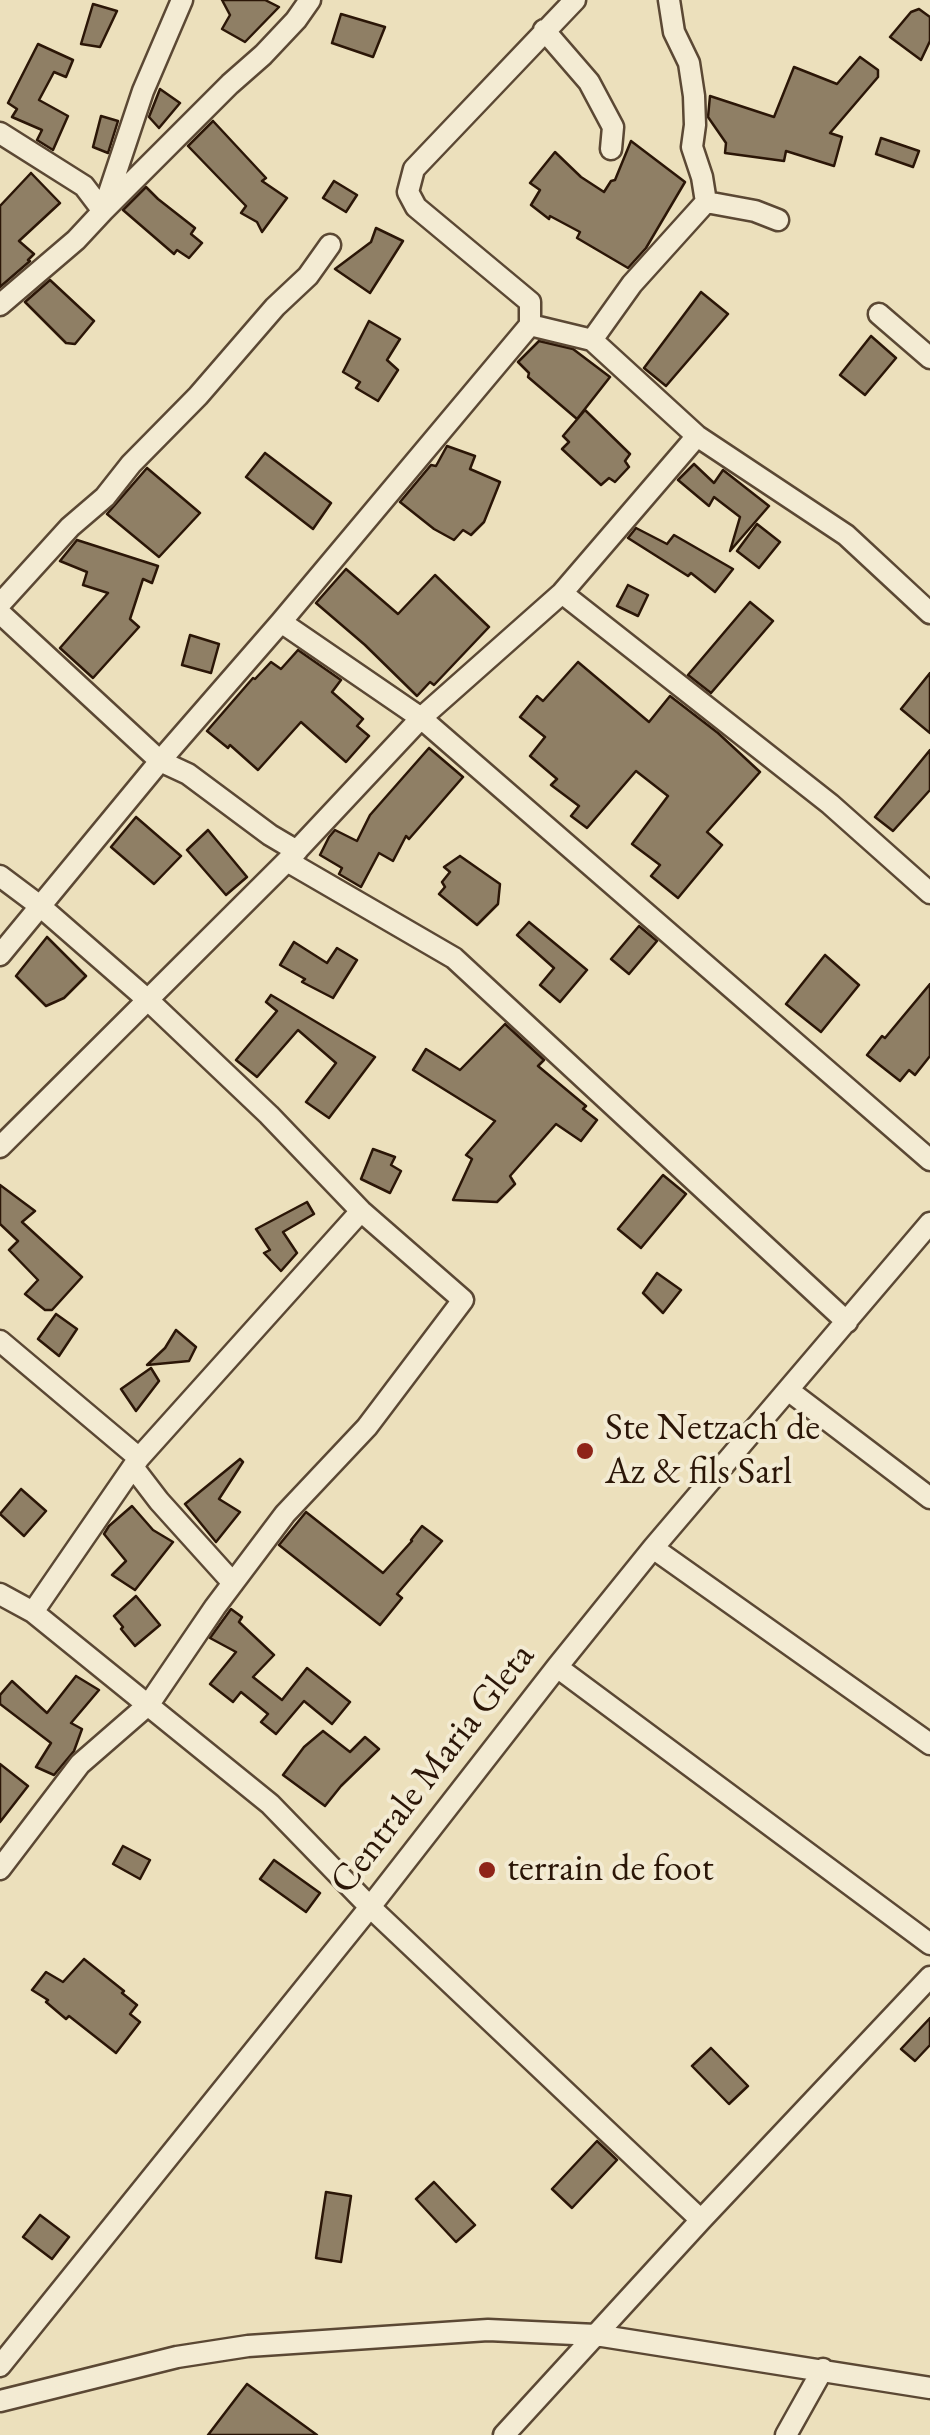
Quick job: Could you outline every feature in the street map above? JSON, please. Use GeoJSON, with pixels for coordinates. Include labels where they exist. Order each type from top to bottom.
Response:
{"type":"FeatureCollection","features":[{"type":"Feature","properties":{"kind":"street"},"geometry":{"type":"LineString","coordinates":[[103,211],[143,90],[182,0]]}},
{"type":"Feature","properties":{"kind":"street"},"geometry":{"type":"LineString","coordinates":[[0,305],[76,240],[263,55],[310,0]]}},
{"type":"Feature","properties":{"kind":"street"},"geometry":{"type":"LineString","coordinates":[[0,955],[530,325],[530,302],[416,207],[408,192],[414,169],[575,0]]}},
{"type":"Feature","properties":{"kind":"street"},"geometry":{"type":"LineString","coordinates":[[669,0],[674,32],[689,63],[694,96],[692,147],[706,202]]}},
{"type":"Feature","properties":{"kind":"street"},"geometry":{"type":"LineString","coordinates":[[544,30],[589,82],[613,127],[611,149]]}},
{"type":"Feature","properties":{"kind":"street"},"geometry":{"type":"LineString","coordinates":[[0,133],[84,186],[103,211]]}},
{"type":"Feature","properties":{"kind":"street"},"geometry":{"type":"LineString","coordinates":[[706,202],[755,211],[778,220]]}},
{"type":"Feature","properties":{"kind":"street"},"geometry":{"type":"LineString","coordinates":[[592,340],[632,284],[706,202]]}},
{"type":"Feature","properties":{"kind":"street"},"geometry":{"type":"LineString","coordinates":[[0,604],[198,396],[308,276],[330,245]]}},
{"type":"Feature","properties":{"kind":"street"},"geometry":{"type":"LineString","coordinates":[[879,314],[930,358]]}},
{"type":"Feature","properties":{"kind":"street"},"geometry":{"type":"LineString","coordinates":[[530,325],[592,340],[698,436],[846,535],[930,613]]}},
{"type":"Feature","properties":{"kind":"street"},"geometry":{"type":"LineString","coordinates":[[0,1147],[292,856],[421,718],[562,593],[698,436]]}},
{"type":"Feature","properties":{"kind":"street"},"geometry":{"type":"LineString","coordinates":[[562,593],[830,804],[930,893]]}},
{"type":"Feature","properties":{"kind":"street"},"geometry":{"type":"LineString","coordinates":[[0,614],[160,761],[188,774],[270,834],[292,856],[454,958],[846,1322]]}},
{"type":"Feature","properties":{"kind":"street"},"geometry":{"type":"LineString","coordinates":[[282,622],[421,718],[930,1160]]}},
{"type":"Feature","properties":{"kind":"street"},"geometry":{"type":"LineString","coordinates":[[0,876],[149,1001],[269,1115],[361,1212],[463,1300],[367,1427],[285,1514],[149,1704],[80,1764],[0,1870]]}},
{"type":"Feature","properties":{"kind":"street"},"geometry":{"type":"LineString","coordinates":[[32,1612],[136,1462],[361,1212]]}},
{"type":"Feature","properties":{"kind":"street","name":"Centrale Maria Gleta"},"geometry":{"type":"LineString","coordinates":[[0,2366],[370,1908],[653,1548],[930,1223]]}},
{"type":"Feature","properties":{"kind":"street"},"geometry":{"type":"LineString","coordinates":[[0,1341],[136,1462],[159,1501],[233,1584]]}},
{"type":"Feature","properties":{"kind":"street"},"geometry":{"type":"LineString","coordinates":[[788,1390],[930,1498]]}},
{"type":"Feature","properties":{"kind":"street"},"geometry":{"type":"LineString","coordinates":[[653,1548],[930,1744]]}},
{"type":"Feature","properties":{"kind":"street"},"geometry":{"type":"LineString","coordinates":[[0,1594],[32,1612],[270,1804],[370,1908],[700,2220]]}},
{"type":"Feature","properties":{"kind":"street"},"geometry":{"type":"LineString","coordinates":[[557,1667],[930,1944]]}},
{"type":"Feature","properties":{"kind":"street"},"geometry":{"type":"LineString","coordinates":[[0,1834],[18,1848]]}},
{"type":"Feature","properties":{"kind":"street"},"geometry":{"type":"LineString","coordinates":[[504,2435],[700,2220],[930,1978]]}},
{"type":"Feature","properties":{"kind":"street"},"geometry":{"type":"LineString","coordinates":[[0,2400],[177,2357],[248,2346],[488,2330],[596,2334],[930,2388]]}},
{"type":"Feature","properties":{"kind":"street"},"geometry":{"type":"LineString","coordinates":[[786,2435],[824,2370]]}},
{"type":"Feature","properties":{"kind":"building"},"geometry":{"type":"Polygon","coordinates":[[[222,0],[265,0],[279,7],[245,42],[222,29],[230,15],[222,0]]]}},
{"type":"Feature","properties":{"kind":"building"},"geometry":{"type":"Polygon","coordinates":[[[93,4],[117,11],[100,47],[81,44],[93,4]]]}},
{"type":"Feature","properties":{"kind":"building"},"geometry":{"type":"Polygon","coordinates":[[[919,9],[930,17],[930,41],[921,60],[890,37],[911,12],[919,9]]]}},
{"type":"Feature","properties":{"kind":"building"},"geometry":{"type":"Polygon","coordinates":[[[341,14],[385,27],[373,57],[332,43],[341,14]]]}},
{"type":"Feature","properties":{"kind":"building"},"geometry":{"type":"Polygon","coordinates":[[[38,44],[73,60],[66,77],[54,72],[39,100],[68,116],[53,150],[37,140],[42,130],[12,117],[17,109],[8,103],[38,44]]]}},
{"type":"Feature","properties":{"kind":"building"},"geometry":{"type":"Polygon","coordinates":[[[860,57],[878,70],[878,77],[830,133],[842,137],[834,166],[786,151],[784,161],[725,153],[726,143],[708,117],[710,96],[774,117],[794,67],[837,84],[860,57]]]}},
{"type":"Feature","properties":{"kind":"building"},"geometry":{"type":"Polygon","coordinates":[[[160,89],[180,103],[159,128],[149,117],[160,89]]]}},
{"type":"Feature","properties":{"kind":"building"},"geometry":{"type":"Polygon","coordinates":[[[101,116],[118,121],[108,153],[93,147],[101,116]]]}},
{"type":"Feature","properties":{"kind":"building"},"geometry":{"type":"Polygon","coordinates":[[[213,121],[266,178],[262,181],[287,198],[262,232],[257,222],[241,213],[246,206],[188,146],[213,121]]]}},
{"type":"Feature","properties":{"kind":"building"},"geometry":{"type":"Polygon","coordinates":[[[881,138],[919,151],[913,167],[876,154],[881,138]]]}},
{"type":"Feature","properties":{"kind":"building"},"geometry":{"type":"Polygon","coordinates":[[[631,141],[685,182],[646,248],[628,268],[577,238],[580,232],[550,216],[549,219],[531,205],[540,190],[530,183],[555,152],[604,192],[615,180],[631,141]]]}},
{"type":"Feature","properties":{"kind":"building"},"geometry":{"type":"Polygon","coordinates":[[[31,173],[60,203],[19,241],[34,254],[0,287],[0,206],[31,173]]]}},
{"type":"Feature","properties":{"kind":"building"},"geometry":{"type":"Polygon","coordinates":[[[334,181],[357,195],[346,212],[323,198],[334,181]]]}},
{"type":"Feature","properties":{"kind":"building"},"geometry":{"type":"Polygon","coordinates":[[[146,187],[195,228],[191,234],[202,243],[189,258],[177,250],[174,254],[123,210],[146,187]]]}},
{"type":"Feature","properties":{"kind":"building"},"geometry":{"type":"Polygon","coordinates":[[[376,228],[403,241],[370,293],[335,269],[371,242],[376,228]]]}},
{"type":"Feature","properties":{"kind":"building"},"geometry":{"type":"Polygon","coordinates":[[[50,280],[94,321],[75,344],[66,343],[25,302],[50,280]]]}},
{"type":"Feature","properties":{"kind":"building"},"geometry":{"type":"Polygon","coordinates":[[[701,292],[728,314],[666,386],[644,368],[701,292]]]}},
{"type":"Feature","properties":{"kind":"building"},"geometry":{"type":"Polygon","coordinates":[[[369,321],[400,339],[387,360],[398,370],[378,401],[356,388],[360,382],[343,372],[369,321]]]}},
{"type":"Feature","properties":{"kind":"building"},"geometry":{"type":"Polygon","coordinates":[[[871,336],[896,358],[865,395],[840,375],[871,336]]]}},
{"type":"Feature","properties":{"kind":"building"},"geometry":{"type":"Polygon","coordinates":[[[539,341],[573,349],[610,377],[577,419],[528,377],[529,373],[518,362],[539,341]]]}},
{"type":"Feature","properties":{"kind":"building"},"geometry":{"type":"Polygon","coordinates":[[[585,410],[630,454],[625,461],[629,467],[615,482],[609,478],[601,485],[562,449],[569,442],[563,436],[585,410]]]}},
{"type":"Feature","properties":{"kind":"building"},"geometry":{"type":"Polygon","coordinates":[[[447,446],[475,456],[470,469],[500,482],[484,522],[471,535],[463,530],[454,540],[400,502],[431,465],[436,466],[447,446]]]}},
{"type":"Feature","properties":{"kind":"building"},"geometry":{"type":"Polygon","coordinates":[[[265,453],[331,503],[313,529],[246,477],[265,453]]]}},
{"type":"Feature","properties":{"kind":"building"},"geometry":{"type":"Polygon","coordinates":[[[694,464],[714,483],[723,470],[769,506],[730,551],[740,517],[714,497],[709,506],[678,480],[694,464]]]}},
{"type":"Feature","properties":{"kind":"building"},"geometry":{"type":"Polygon","coordinates":[[[147,468],[200,513],[159,557],[107,514],[147,468]]]}},
{"type":"Feature","properties":{"kind":"building"},"geometry":{"type":"Polygon","coordinates":[[[757,524],[780,542],[759,568],[737,551],[757,524]]]}},
{"type":"Feature","properties":{"kind":"building"},"geometry":{"type":"Polygon","coordinates":[[[636,528],[667,544],[674,535],[733,569],[715,592],[691,573],[688,576],[628,538],[636,528]]]}},
{"type":"Feature","properties":{"kind":"building"},"geometry":{"type":"Polygon","coordinates":[[[77,540],[158,566],[152,583],[143,579],[130,619],[139,627],[93,678],[60,648],[108,593],[83,585],[87,572],[60,561],[77,540]]]}},
{"type":"Feature","properties":{"kind":"building"},"geometry":{"type":"Polygon","coordinates":[[[346,569],[398,614],[435,575],[489,627],[434,685],[430,682],[417,696],[316,603],[346,569]]]}},
{"type":"Feature","properties":{"kind":"building"},"geometry":{"type":"Polygon","coordinates":[[[628,585],[648,595],[638,616],[617,606],[628,585]]]}},
{"type":"Feature","properties":{"kind":"building"},"geometry":{"type":"Polygon","coordinates":[[[750,602],[773,621],[711,693],[688,675],[750,602]]]}},
{"type":"Feature","properties":{"kind":"building"},"geometry":{"type":"Polygon","coordinates":[[[190,635],[219,644],[211,673],[182,665],[190,635]]]}},
{"type":"Feature","properties":{"kind":"building"},"geometry":{"type":"Polygon","coordinates":[[[298,650],[341,680],[332,692],[363,719],[357,726],[369,736],[346,762],[301,722],[258,770],[207,731],[253,678],[271,662],[281,669],[298,650]]]}},
{"type":"Feature","properties":{"kind":"building"},"geometry":{"type":"Polygon","coordinates":[[[578,662],[649,722],[670,696],[760,772],[707,832],[722,845],[678,898],[651,876],[660,865],[632,844],[668,796],[636,771],[587,828],[571,816],[579,806],[551,785],[557,779],[530,756],[545,737],[520,717],[537,696],[543,701],[578,662]]]}},
{"type":"Feature","properties":{"kind":"building"},"geometry":{"type":"Polygon","coordinates":[[[930,673],[930,733],[901,709],[930,673]]]}},
{"type":"Feature","properties":{"kind":"building"},"geometry":{"type":"Polygon","coordinates":[[[429,748],[463,777],[409,839],[406,836],[393,861],[379,853],[361,887],[339,874],[342,868],[320,855],[329,837],[335,830],[357,841],[370,815],[429,748]]]}},
{"type":"Feature","properties":{"kind":"building"},"geometry":{"type":"Polygon","coordinates":[[[930,750],[930,790],[893,831],[875,817],[930,750]]]}},
{"type":"Feature","properties":{"kind":"building"},"geometry":{"type":"Polygon","coordinates":[[[136,817],[181,856],[154,884],[111,847],[136,817]]]}},
{"type":"Feature","properties":{"kind":"building"},"geometry":{"type":"Polygon","coordinates":[[[208,830],[247,877],[226,895],[187,850],[208,830]]]}},
{"type":"Feature","properties":{"kind":"building"},"geometry":{"type":"Polygon","coordinates":[[[460,856],[500,884],[498,904],[477,925],[439,894],[450,872],[444,867],[460,856]]]}},
{"type":"Feature","properties":{"kind":"building"},"geometry":{"type":"Polygon","coordinates":[[[529,922],[587,970],[560,1002],[540,985],[554,968],[517,935],[529,922]]]}},
{"type":"Feature","properties":{"kind":"building"},"geometry":{"type":"Polygon","coordinates":[[[639,926],[657,941],[629,974],[611,959],[639,926]]]}},
{"type":"Feature","properties":{"kind":"building"},"geometry":{"type":"Polygon","coordinates":[[[47,937],[86,976],[64,998],[46,1006],[16,976],[47,937]]]}},
{"type":"Feature","properties":{"kind":"building"},"geometry":{"type":"Polygon","coordinates":[[[294,942],[327,963],[337,948],[357,960],[333,998],[280,965],[294,942]]]}},
{"type":"Feature","properties":{"kind":"building"},"geometry":{"type":"Polygon","coordinates":[[[825,955],[859,985],[821,1032],[786,1004],[825,955]]]}},
{"type":"Feature","properties":{"kind":"building"},"geometry":{"type":"Polygon","coordinates":[[[930,984],[930,1056],[915,1075],[909,1070],[900,1081],[867,1055],[930,984]]]}},
{"type":"Feature","properties":{"kind":"building"},"geometry":{"type":"Polygon","coordinates":[[[271,995],[375,1057],[329,1118],[306,1102],[336,1063],[298,1030],[257,1077],[236,1060],[277,1011],[266,1002],[271,995]]]}},
{"type":"Feature","properties":{"kind":"building"},"geometry":{"type":"Polygon","coordinates":[[[505,1024],[544,1060],[538,1066],[597,1120],[581,1141],[556,1124],[510,1176],[515,1184],[497,1202],[453,1200],[472,1159],[466,1155],[495,1121],[413,1070],[426,1049],[460,1070],[505,1024]]]}},
{"type":"Feature","properties":{"kind":"building"},"geometry":{"type":"Polygon","coordinates":[[[373,1149],[395,1157],[391,1165],[401,1171],[390,1193],[361,1179],[373,1149]]]}},
{"type":"Feature","properties":{"kind":"building"},"geometry":{"type":"Polygon","coordinates":[[[663,1175],[686,1194],[641,1248],[618,1229],[663,1175]]]}},
{"type":"Feature","properties":{"kind":"building"},"geometry":{"type":"Polygon","coordinates":[[[0,1185],[35,1211],[22,1222],[82,1277],[52,1310],[45,1310],[25,1294],[38,1280],[9,1250],[18,1241],[0,1224],[0,1185]]]}},
{"type":"Feature","properties":{"kind":"building"},"geometry":{"type":"Polygon","coordinates":[[[307,1202],[314,1214],[283,1232],[297,1253],[281,1271],[264,1253],[270,1250],[256,1229],[307,1202]]]}},
{"type":"Feature","properties":{"kind":"building"},"geometry":{"type":"Polygon","coordinates":[[[657,1273],[681,1290],[663,1313],[643,1293],[657,1273]]]}},
{"type":"Feature","properties":{"kind":"building"},"geometry":{"type":"Polygon","coordinates":[[[56,1314],[77,1329],[59,1356],[38,1339],[56,1314]]]}},
{"type":"Feature","properties":{"kind":"building"},"geometry":{"type":"Polygon","coordinates":[[[176,1330],[196,1347],[189,1361],[147,1365],[165,1348],[176,1330]]]}},
{"type":"Feature","properties":{"kind":"building"},"geometry":{"type":"Polygon","coordinates":[[[151,1368],[159,1381],[136,1411],[121,1389],[151,1368]]]}},
{"type":"Feature","properties":{"kind":"building"},"geometry":{"type":"Polygon","coordinates":[[[240,1459],[243,1462],[219,1499],[240,1512],[216,1542],[185,1504],[240,1459]]]}},
{"type":"Feature","properties":{"kind":"building"},"geometry":{"type":"Polygon","coordinates":[[[21,1489],[46,1511],[24,1536],[0,1514],[21,1489]]]}},
{"type":"Feature","properties":{"kind":"building"},"geometry":{"type":"Polygon","coordinates":[[[132,1506],[153,1530],[173,1542],[135,1590],[112,1575],[126,1561],[104,1534],[132,1506]]]}},
{"type":"Feature","properties":{"kind":"building"},"geometry":{"type":"Polygon","coordinates":[[[306,1512],[383,1573],[422,1526],[442,1541],[397,1594],[402,1598],[380,1625],[279,1545],[306,1512]]]}},
{"type":"Feature","properties":{"kind":"building"},"geometry":{"type":"Polygon","coordinates":[[[136,1596],[160,1625],[135,1646],[114,1616],[136,1596]]]}},
{"type":"Feature","properties":{"kind":"building"},"geometry":{"type":"Polygon","coordinates":[[[231,1609],[242,1617],[239,1622],[274,1655],[253,1677],[282,1700],[307,1668],[350,1702],[332,1724],[304,1701],[276,1734],[261,1722],[268,1714],[241,1692],[233,1702],[210,1684],[236,1652],[210,1638],[231,1609]]]}},
{"type":"Feature","properties":{"kind":"building"},"geometry":{"type":"Polygon","coordinates":[[[76,1676],[99,1690],[71,1723],[82,1729],[74,1751],[54,1775],[36,1767],[51,1743],[0,1704],[0,1695],[12,1681],[47,1713],[76,1676]]]}},
{"type":"Feature","properties":{"kind":"building"},"geometry":{"type":"Polygon","coordinates":[[[323,1731],[350,1752],[365,1737],[379,1749],[325,1806],[283,1775],[304,1747],[323,1731]]]}},
{"type":"Feature","properties":{"kind":"building"},"geometry":{"type":"Polygon","coordinates":[[[0,1764],[28,1786],[0,1822],[0,1764]]]}},
{"type":"Feature","properties":{"kind":"building"},"geometry":{"type":"Polygon","coordinates":[[[123,1846],[150,1860],[140,1879],[113,1864],[123,1846]]]}},
{"type":"Feature","properties":{"kind":"building"},"geometry":{"type":"Polygon","coordinates":[[[274,1860],[320,1893],[306,1912],[260,1879],[274,1860]]]}},
{"type":"Feature","properties":{"kind":"building"},"geometry":{"type":"Polygon","coordinates":[[[84,1959],[137,2005],[130,2014],[140,2022],[116,2053],[32,1990],[46,1972],[63,1982],[84,1959]]]}},
{"type":"Feature","properties":{"kind":"building"},"geometry":{"type":"Polygon","coordinates":[[[930,2018],[930,2045],[915,2061],[901,2049],[930,2018]]]}},
{"type":"Feature","properties":{"kind":"building"},"geometry":{"type":"Polygon","coordinates":[[[711,2048],[748,2086],[729,2104],[692,2066],[711,2048]]]}},
{"type":"Feature","properties":{"kind":"building"},"geometry":{"type":"Polygon","coordinates":[[[597,2141],[617,2160],[572,2208],[552,2189],[597,2141]]]}},
{"type":"Feature","properties":{"kind":"building"},"geometry":{"type":"Polygon","coordinates":[[[434,2182],[475,2225],[456,2242],[416,2199],[434,2182]]]}},
{"type":"Feature","properties":{"kind":"building"},"geometry":{"type":"Polygon","coordinates":[[[326,2192],[351,2196],[341,2262],[316,2258],[326,2192]]]}},
{"type":"Feature","properties":{"kind":"building"},"geometry":{"type":"Polygon","coordinates":[[[40,2215],[69,2237],[52,2259],[23,2237],[40,2215]]]}},
{"type":"Feature","properties":{"kind":"building"},"geometry":{"type":"Polygon","coordinates":[[[247,2384],[317,2435],[208,2435],[247,2384]]]}},
{"type":"Feature","properties":{"kind":"place","name":"Ste Netzach de Az & fils Sarl"},"geometry":{"type":"Point","coordinates":[585,1451]}},
{"type":"Feature","properties":{"kind":"place","name":"terrain de foot"},"geometry":{"type":"Point","coordinates":[487,1870]}}]}
